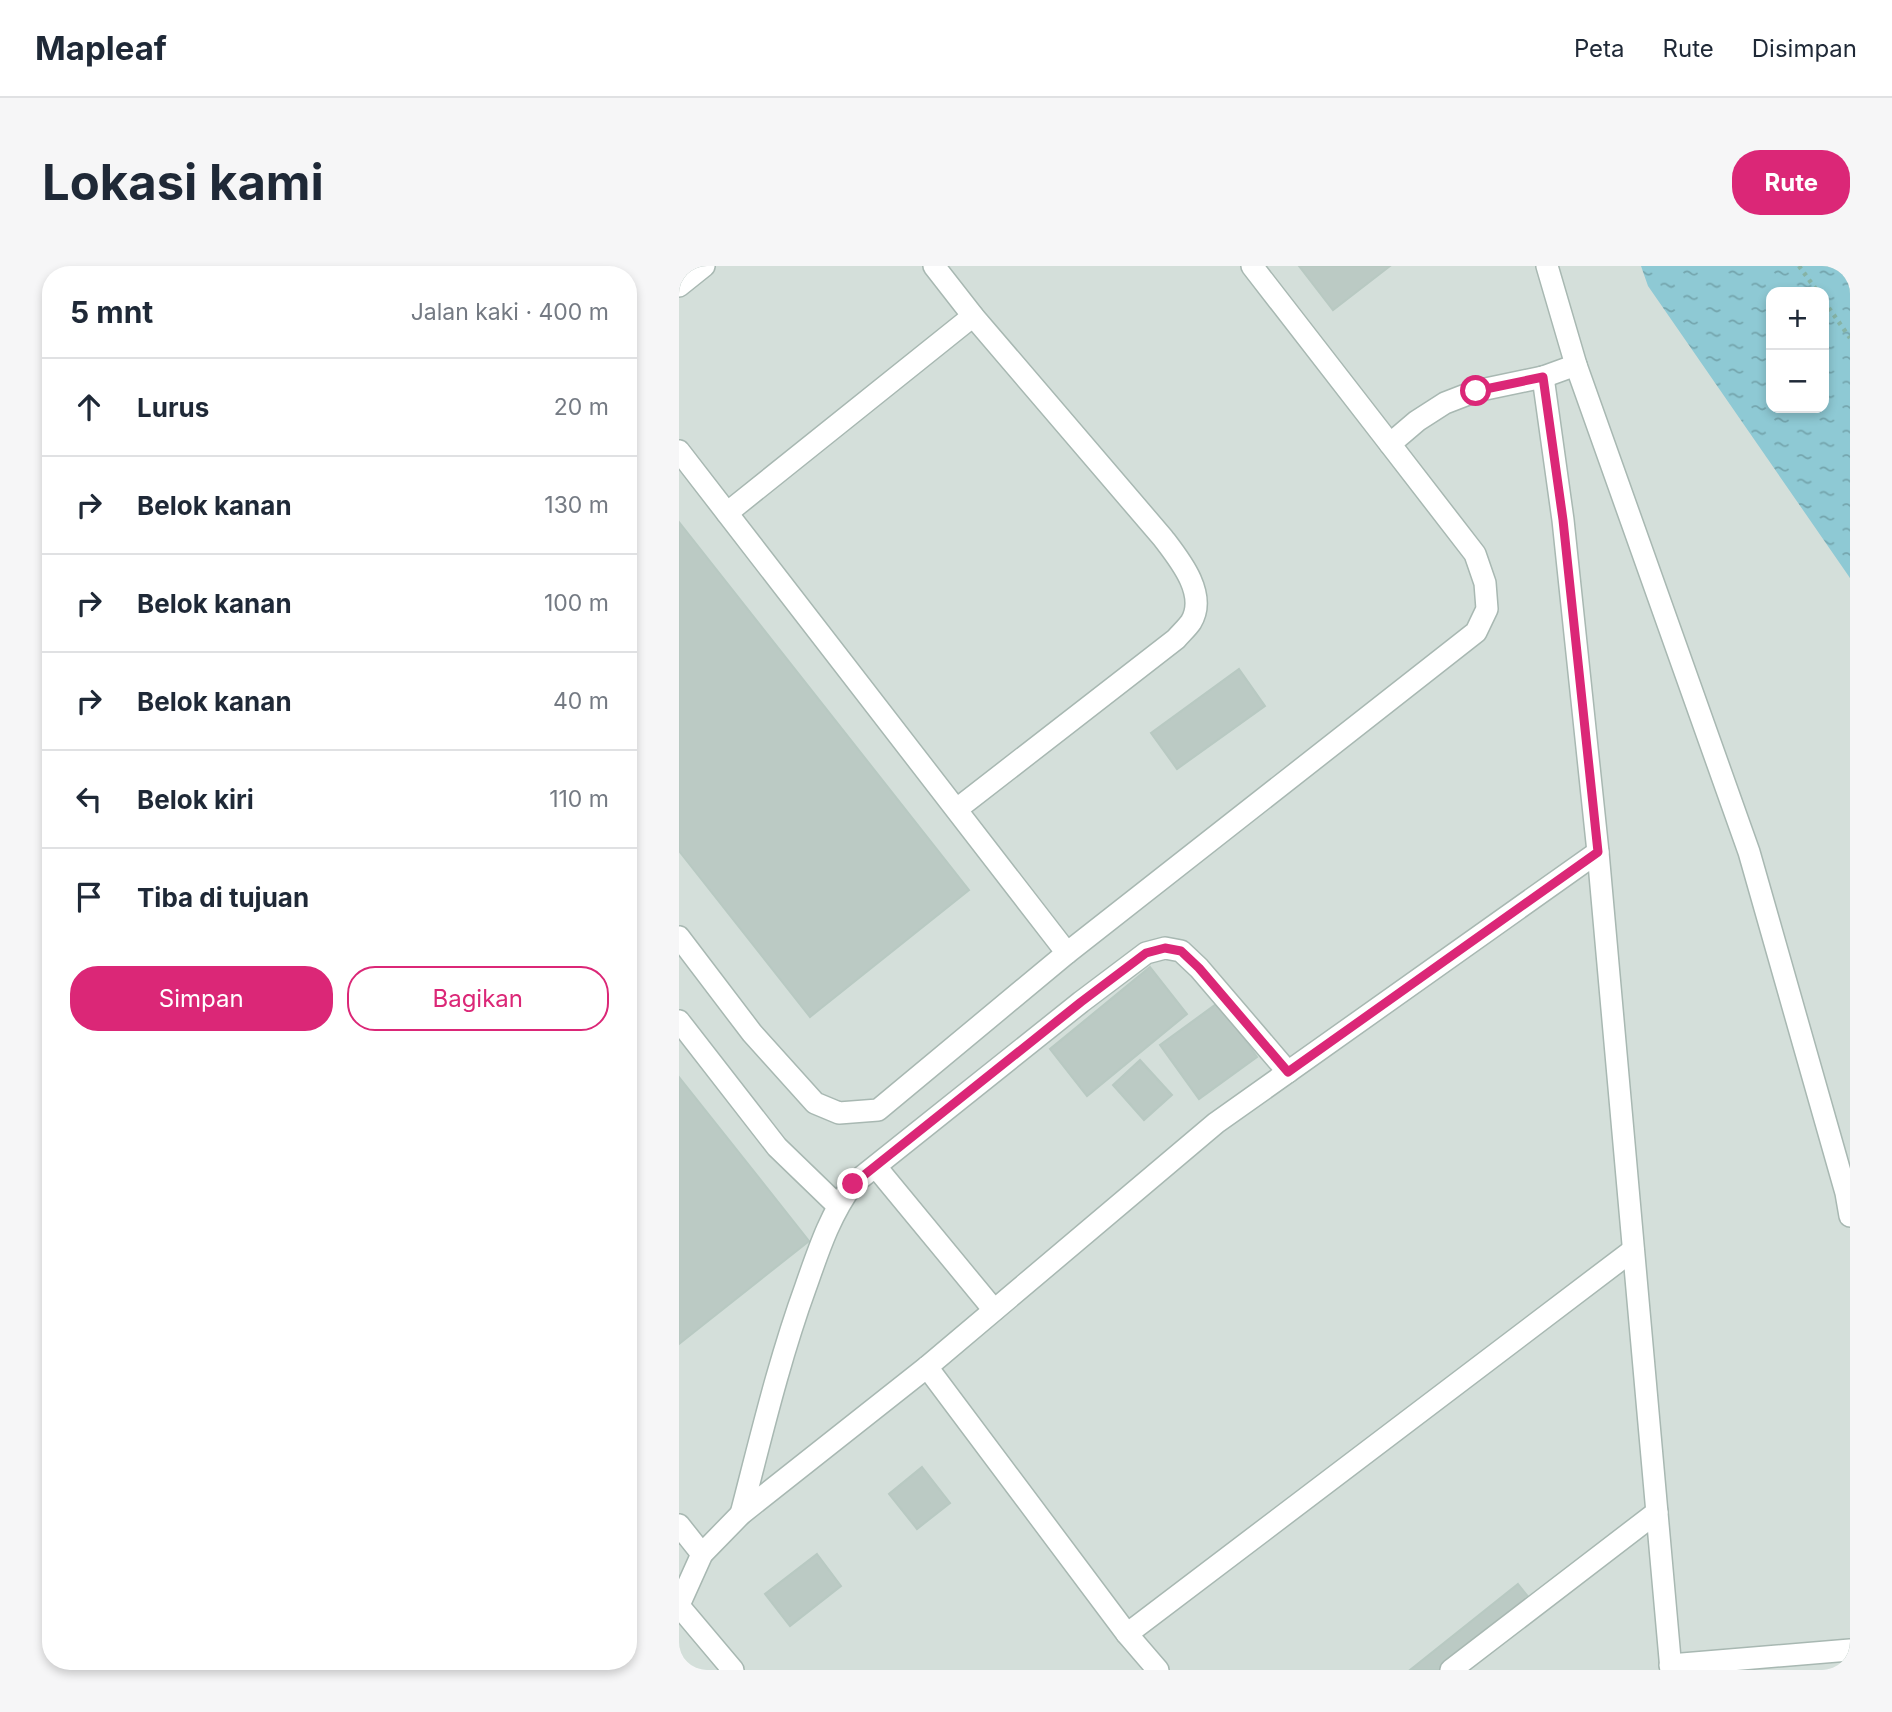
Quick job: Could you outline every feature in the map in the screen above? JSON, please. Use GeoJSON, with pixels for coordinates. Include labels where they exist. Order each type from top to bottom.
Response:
{"type":"FeatureCollection","features":[{"type":"Feature","properties":{"kind":"lane"},"geometry":{"type":"LineString","coordinates":[[679,286],[704,266]]}},
{"type":"Feature","properties":{"kind":"lane"},"geometry":{"type":"LineString","coordinates":[[934,266],[973,316],[1163,538],[1189,577],[1196,598],[1192,620],[1177,639],[957,810]]}},
{"type":"Feature","properties":{"kind":"lane"},"geometry":{"type":"LineString","coordinates":[[679,937],[752,1033],[815,1103],[838,1113],[878,1110],[1067,953],[1476,632],[1487,609],[1485,583],[1475,554],[1252,266]]}},
{"type":"Feature","properties":{"kind":"lane"},"geometry":{"type":"LineString","coordinates":[[1547,266],[1576,365],[1749,852],[1846,1193],[1850,1216]]}},
{"type":"Feature","properties":{"kind":"lane"},"geometry":{"type":"LineString","coordinates":[[727,513],[973,316]]}},
{"type":"Feature","properties":{"kind":"lane"},"geometry":{"type":"LineString","coordinates":[[1390,444],[1417,421],[1445,403],[1476,391],[1543,377],[1576,365]]}},
{"type":"Feature","properties":{"kind":"lane"},"geometry":{"type":"LineString","coordinates":[[1543,377],[1563,520],[1598,852],[1671,1667],[1850,1650]]}},
{"type":"Feature","properties":{"kind":"lane"},"geometry":{"type":"LineString","coordinates":[[679,451],[1067,953]]}},
{"type":"Feature","properties":{"kind":"lane"},"geometry":{"type":"LineString","coordinates":[[733,1670],[679,1605],[702,1554],[741,1514],[927,1367],[1216,1123],[1598,852]]}},
{"type":"Feature","properties":{"kind":"lane"},"geometry":{"type":"LineString","coordinates":[[741,1514],[785,1344],[826,1229],[837,1205],[853,1184],[1081,1002],[1146,953],[1165,948],[1181,951],[1199,968],[1288,1072]]}},
{"type":"Feature","properties":{"kind":"lane"},"geometry":{"type":"LineString","coordinates":[[679,1021],[777,1147],[837,1205]]}},
{"type":"Feature","properties":{"kind":"lane"},"geometry":{"type":"LineString","coordinates":[[876,1167],[994,1310]]}},
{"type":"Feature","properties":{"kind":"lane"},"geometry":{"type":"LineString","coordinates":[[1127,1634],[1633,1250]]}},
{"type":"Feature","properties":{"kind":"lane"},"geometry":{"type":"LineString","coordinates":[[927,1367],[1127,1634],[1158,1670]]}},
{"type":"Feature","properties":{"kind":"lane"},"geometry":{"type":"LineString","coordinates":[[1451,1670],[1657,1512]]}},
{"type":"Feature","properties":{"kind":"lane"},"geometry":{"type":"LineString","coordinates":[[679,1525],[702,1554]]}},
{"type":"Feature","properties":{"kind":"path"},"geometry":{"type":"LineString","coordinates":[[1799,266],[1814,287]]}},
{"type":"Feature","properties":{"kind":"path"},"geometry":{"type":"LineString","coordinates":[[1829,308],[1850,338]]}},
{"type":"Feature","properties":{"kind":"shaded area"},"geometry":{"type":"Polygon","coordinates":[[[679,266],[1850,266],[1850,1670],[679,1670],[679,266]]]}},
{"type":"Feature","properties":{"kind":"water"},"geometry":{"type":"Polygon","coordinates":[[[1641,266],[1850,266],[1850,578],[1648,286],[1641,266]]]}},
{"type":"Feature","properties":{"kind":"building"},"geometry":{"type":"Polygon","coordinates":[[[1299,266],[1390,266],[1333,310],[1299,266]]]}},
{"type":"Feature","properties":{"kind":"building"},"geometry":{"type":"Polygon","coordinates":[[[679,522],[969,890],[810,1017],[679,851],[679,522]]]}},
{"type":"Feature","properties":{"kind":"building"},"geometry":{"type":"Polygon","coordinates":[[[1239,669],[1265,706],[1177,769],[1151,733],[1239,669]]]}},
{"type":"Feature","properties":{"kind":"building"},"geometry":{"type":"Polygon","coordinates":[[[1150,967],[1187,1014],[1087,1096],[1050,1049],[1150,967]]]}},
{"type":"Feature","properties":{"kind":"building"},"geometry":{"type":"Polygon","coordinates":[[[1219,1002],[1257,1057],[1199,1099],[1160,1045],[1219,1002]]]}},
{"type":"Feature","properties":{"kind":"building"},"geometry":{"type":"Polygon","coordinates":[[[1140,1060],[1172,1095],[1144,1120],[1113,1085],[1140,1060]]]}},
{"type":"Feature","properties":{"kind":"building"},"geometry":{"type":"Polygon","coordinates":[[[679,1077],[809,1241],[679,1344],[679,1077]]]}},
{"type":"Feature","properties":{"kind":"building"},"geometry":{"type":"Polygon","coordinates":[[[922,1467],[950,1503],[917,1529],[889,1494],[922,1467]]]}},
{"type":"Feature","properties":{"kind":"building"},"geometry":{"type":"Polygon","coordinates":[[[817,1554],[841,1586],[790,1626],[765,1594],[817,1554]]]}},
{"type":"Feature","properties":{"kind":"building"},"geometry":{"type":"Polygon","coordinates":[[[1518,1584],[1538,1609],[1461,1670],[1410,1670],[1518,1584]]]}},
{"type":"Feature","properties":{"kind":"route"},"geometry":{"type":"LineString","coordinates":[[853,1184],[1146,953],[1165,948],[1181,951],[1199,968],[1288,1072],[1598,852],[1563,520],[1543,377],[1476,391]]}}]}
